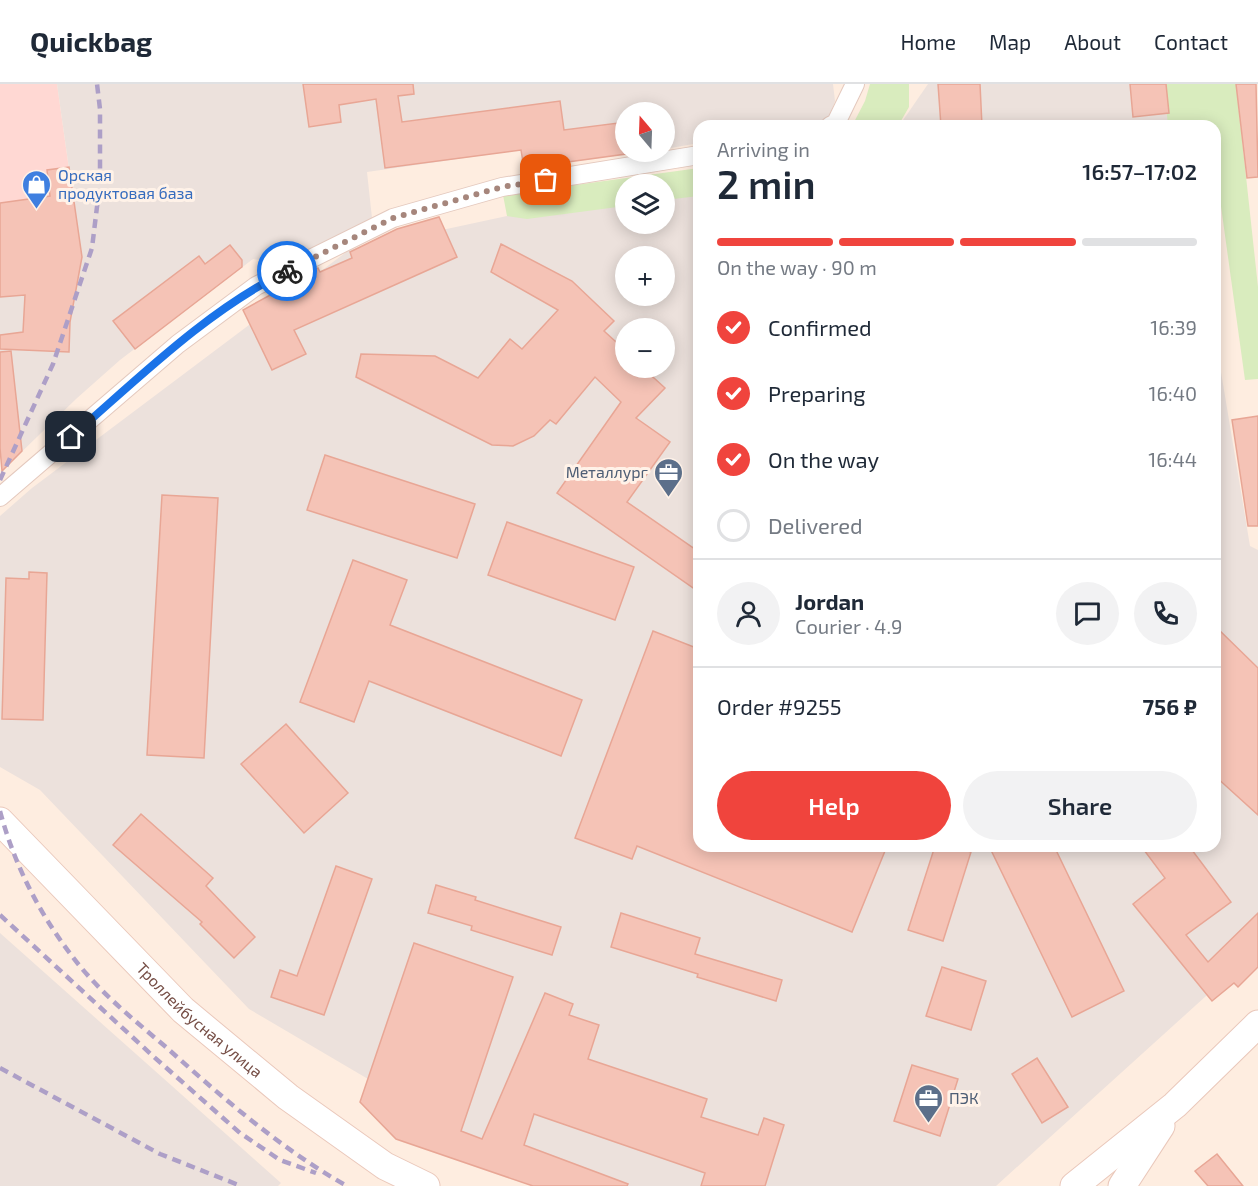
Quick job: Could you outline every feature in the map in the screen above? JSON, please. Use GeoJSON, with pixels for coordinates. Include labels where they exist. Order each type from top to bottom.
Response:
{"type":"FeatureCollection","features":[{"type":"Feature","properties":{"kind":"main road","name":"Троллейбусная улица"},"geometry":{"type":"LineString","coordinates":[[0,821],[183,1010],[288,1097],[385,1166],[426,1186]]}},
{"type":"Feature","properties":{"kind":"main road"},"geometry":{"type":"LineString","coordinates":[[1074,1186],[1174,1105],[1258,1024]]}},
{"type":"Feature","properties":{"kind":"main road"},"geometry":{"type":"LineString","coordinates":[[1122,1186],[1174,1105]]}},
{"type":"Feature","properties":{"kind":"street"},"geometry":{"type":"LineString","coordinates":[[837,120],[855,84]]}},
{"type":"Feature","properties":{"kind":"street"},"geometry":{"type":"LineString","coordinates":[[0,497],[178,344],[256,286],[393,218],[502,187],[693,156]]}},
{"type":"Feature","properties":{"kind":"shaded area","name":"Орская продуктовая база"},"geometry":{"type":"Polygon","coordinates":[[[0,84],[57,84],[81,254],[0,262],[0,84]]]}},
{"type":"Feature","properties":{"kind":"shaded area"},"geometry":{"type":"Polygon","coordinates":[[[57,84],[833,84],[835,101],[830,116],[825,120],[693,120],[693,144],[675,147],[675,102],[615,102],[615,156],[524,168],[521,150],[367,172],[372,218],[317,251],[277,262],[253,259],[120,360],[2,471],[0,262],[81,253],[57,84]]]}},
{"type":"Feature","properties":{"kind":"shaded area"},"geometry":{"type":"Polygon","coordinates":[[[928,84],[1173,84],[1179,120],[903,120],[928,84]]]}},
{"type":"Feature","properties":{"kind":"shaded area"},"geometry":{"type":"Polygon","coordinates":[[[693,194],[693,852],[1221,852],[1221,372],[1250,546],[1258,550],[1258,949],[996,1186],[550,1186],[249,1009],[40,790],[0,767],[0,516],[32,488],[349,250],[507,216],[615,203],[615,234],[675,234],[675,196],[693,194]]]}},
{"type":"Feature","properties":{"kind":"shaded area"},"geometry":{"type":"Polygon","coordinates":[[[0,933],[281,1183],[278,1186],[0,1186],[0,933]]]}},
{"type":"Feature","properties":{"kind":"green space"},"geometry":{"type":"Polygon","coordinates":[[[870,84],[909,84],[909,107],[901,120],[855,120],[865,101],[870,84]]]}},
{"type":"Feature","properties":{"kind":"green space"},"geometry":{"type":"Polygon","coordinates":[[[1164,84],[1236,84],[1258,287],[1258,379],[1245,380],[1221,206],[1221,120],[1167,120],[1164,84]]]}},
{"type":"Feature","properties":{"kind":"green space"},"geometry":{"type":"Polygon","coordinates":[[[693,169],[693,197],[675,199],[675,174],[655,174],[693,169]]]}},
{"type":"Feature","properties":{"kind":"green space"},"geometry":{"type":"Polygon","coordinates":[[[615,180],[615,207],[527,219],[507,216],[503,195],[615,180]]]}},
{"type":"Feature","properties":{"kind":"building"},"geometry":{"type":"Polygon","coordinates":[[[303,84],[413,84],[414,94],[398,96],[402,122],[560,101],[564,130],[615,123],[615,156],[524,168],[521,150],[385,168],[376,99],[339,105],[341,122],[309,127],[303,84]]]}},
{"type":"Feature","properties":{"kind":"building"},"geometry":{"type":"Polygon","coordinates":[[[938,84],[980,84],[982,120],[941,120],[938,84]]]}},
{"type":"Feature","properties":{"kind":"building"},"geometry":{"type":"Polygon","coordinates":[[[1130,84],[1166,84],[1169,113],[1133,117],[1130,84]]]}},
{"type":"Feature","properties":{"kind":"building"},"geometry":{"type":"Polygon","coordinates":[[[1236,84],[1256,84],[1258,177],[1247,178],[1236,84]]]}},
{"type":"Feature","properties":{"kind":"building"},"geometry":{"type":"Polygon","coordinates":[[[69,167],[82,257],[70,322],[69,352],[0,349],[0,335],[23,332],[25,295],[0,297],[0,203],[50,196],[47,170],[69,167]]]}},
{"type":"Feature","properties":{"kind":"building"},"geometry":{"type":"Polygon","coordinates":[[[439,217],[457,257],[294,330],[306,354],[272,370],[243,310],[318,268],[320,272],[352,258],[350,252],[397,229],[439,217]]]}},
{"type":"Feature","properties":{"kind":"building"},"geometry":{"type":"Polygon","coordinates":[[[501,244],[572,281],[614,321],[604,331],[615,341],[615,378],[654,378],[665,388],[636,418],[670,442],[627,502],[693,548],[693,588],[557,493],[621,402],[595,377],[556,424],[550,420],[534,436],[513,446],[492,445],[356,377],[361,354],[435,356],[478,378],[510,339],[522,349],[558,310],[491,272],[501,244]]]}},
{"type":"Feature","properties":{"kind":"building"},"geometry":{"type":"Polygon","coordinates":[[[230,245],[242,260],[242,267],[135,349],[113,321],[199,256],[205,264],[230,245]]]}},
{"type":"Feature","properties":{"kind":"building"},"geometry":{"type":"Polygon","coordinates":[[[11,351],[22,451],[2,471],[0,352],[11,351]]]}},
{"type":"Feature","properties":{"kind":"building"},"geometry":{"type":"Polygon","coordinates":[[[1258,416],[1258,526],[1248,526],[1232,420],[1258,416]]]}},
{"type":"Feature","properties":{"kind":"building"},"geometry":{"type":"Polygon","coordinates":[[[325,455],[475,504],[457,558],[307,510],[325,455]]]}},
{"type":"Feature","properties":{"kind":"building"},"geometry":{"type":"Polygon","coordinates":[[[162,495],[218,498],[204,758],[147,755],[162,495]]]}},
{"type":"Feature","properties":{"kind":"building"},"geometry":{"type":"Polygon","coordinates":[[[507,522],[634,567],[615,620],[488,575],[507,522]]]}},
{"type":"Feature","properties":{"kind":"building"},"geometry":{"type":"Polygon","coordinates":[[[353,560],[407,580],[390,625],[582,700],[561,756],[369,681],[354,722],[300,702],[353,560]]]}},
{"type":"Feature","properties":{"kind":"building"},"geometry":{"type":"Polygon","coordinates":[[[29,572],[47,573],[43,720],[2,719],[6,578],[29,579],[29,572]]]}},
{"type":"Feature","properties":{"kind":"building"},"geometry":{"type":"Polygon","coordinates":[[[653,631],[693,647],[693,852],[885,852],[852,932],[637,846],[632,859],[575,838],[653,631]]]}},
{"type":"Feature","properties":{"kind":"building"},"geometry":{"type":"Polygon","coordinates":[[[1221,632],[1258,668],[1258,815],[1221,781],[1221,632]]]}},
{"type":"Feature","properties":{"kind":"building"},"geometry":{"type":"Polygon","coordinates":[[[286,724],[348,793],[304,833],[241,764],[286,724]]]}},
{"type":"Feature","properties":{"kind":"building"},"geometry":{"type":"Polygon","coordinates":[[[141,814],[213,878],[206,886],[255,937],[234,958],[200,924],[202,922],[113,845],[141,814]]]}},
{"type":"Feature","properties":{"kind":"building"},"geometry":{"type":"Polygon","coordinates":[[[933,852],[971,852],[943,941],[908,930],[933,852]]]}},
{"type":"Feature","properties":{"kind":"building"},"geometry":{"type":"Polygon","coordinates":[[[992,852],[1057,852],[1124,991],[1072,1017],[992,852]]]}},
{"type":"Feature","properties":{"kind":"building"},"geometry":{"type":"Polygon","coordinates":[[[1146,852],[1194,852],[1231,902],[1186,935],[1208,962],[1258,913],[1258,967],[1238,987],[1234,983],[1212,1001],[1133,904],[1165,878],[1146,852]]]}},
{"type":"Feature","properties":{"kind":"building"},"geometry":{"type":"Polygon","coordinates":[[[336,866],[372,879],[324,1015],[271,997],[280,970],[297,976],[336,866]]]}},
{"type":"Feature","properties":{"kind":"building"},"geometry":{"type":"Polygon","coordinates":[[[436,885],[561,927],[552,955],[471,930],[472,926],[428,913],[436,885]]]}},
{"type":"Feature","properties":{"kind":"building"},"geometry":{"type":"Polygon","coordinates":[[[621,913],[700,938],[695,954],[782,980],[776,1001],[611,947],[621,913]]]}},
{"type":"Feature","properties":{"kind":"building"},"geometry":{"type":"Polygon","coordinates":[[[414,943],[513,977],[461,1131],[482,1139],[545,993],[573,1004],[569,1015],[599,1025],[588,1059],[707,1099],[701,1117],[758,1135],[764,1118],[784,1125],[765,1186],[701,1186],[705,1173],[534,1114],[524,1145],[628,1184],[627,1186],[533,1186],[396,1139],[360,1102],[414,943]]]}},
{"type":"Feature","properties":{"kind":"building"},"geometry":{"type":"Polygon","coordinates":[[[942,967],[986,981],[971,1030],[926,1016],[942,967]]]}},
{"type":"Feature","properties":{"kind":"building"},"geometry":{"type":"Polygon","coordinates":[[[1037,1058],[1068,1107],[1042,1123],[1012,1074],[1037,1058]]]}},
{"type":"Feature","properties":{"kind":"building"},"geometry":{"type":"Polygon","coordinates":[[[912,1065],[958,1079],[940,1136],[894,1121],[912,1065]]]}},
{"type":"Feature","properties":{"kind":"building"},"geometry":{"type":"Polygon","coordinates":[[[1217,1154],[1243,1186],[1208,1186],[1195,1171],[1217,1154]]]}},
{"type":"Feature","properties":{"kind":"railway"},"geometry":{"type":"LineString","coordinates":[[0,480],[53,364],[92,248],[100,182],[100,109],[97,84]]}},
{"type":"Feature","properties":{"kind":"railway"},"geometry":{"type":"LineString","coordinates":[[0,811],[20,869],[38,905],[60,940],[93,981],[129,1016],[253,1122],[299,1156],[347,1186]]}},
{"type":"Feature","properties":{"kind":"railway"},"geometry":{"type":"LineString","coordinates":[[0,915],[240,1133],[280,1160],[316,1173]]}},
{"type":"Feature","properties":{"kind":"railway"},"geometry":{"type":"LineString","coordinates":[[0,1068],[160,1154],[241,1186]]}},
{"type":"Feature","properties":{"kind":"way so far"},"geometry":{"type":"LineString","coordinates":[[287,271],[393,218],[502,187],[546,180]]}},
{"type":"Feature","properties":{"kind":"place","name":"Орская продуктовая база"},"geometry":{"type":"Point","coordinates":[37,210]}},
{"type":"Feature","properties":{"kind":"place","name":"Металлург"},"geometry":{"type":"Point","coordinates":[669,498]}},
{"type":"Feature","properties":{"kind":"place","name":"ПЭК"},"geometry":{"type":"Point","coordinates":[928,1124]}},
{"type":"Feature","properties":{"kind":"route"},"geometry":{"type":"LineString","coordinates":[[71,437],[178,344],[256,286],[287,271]]}}]}
